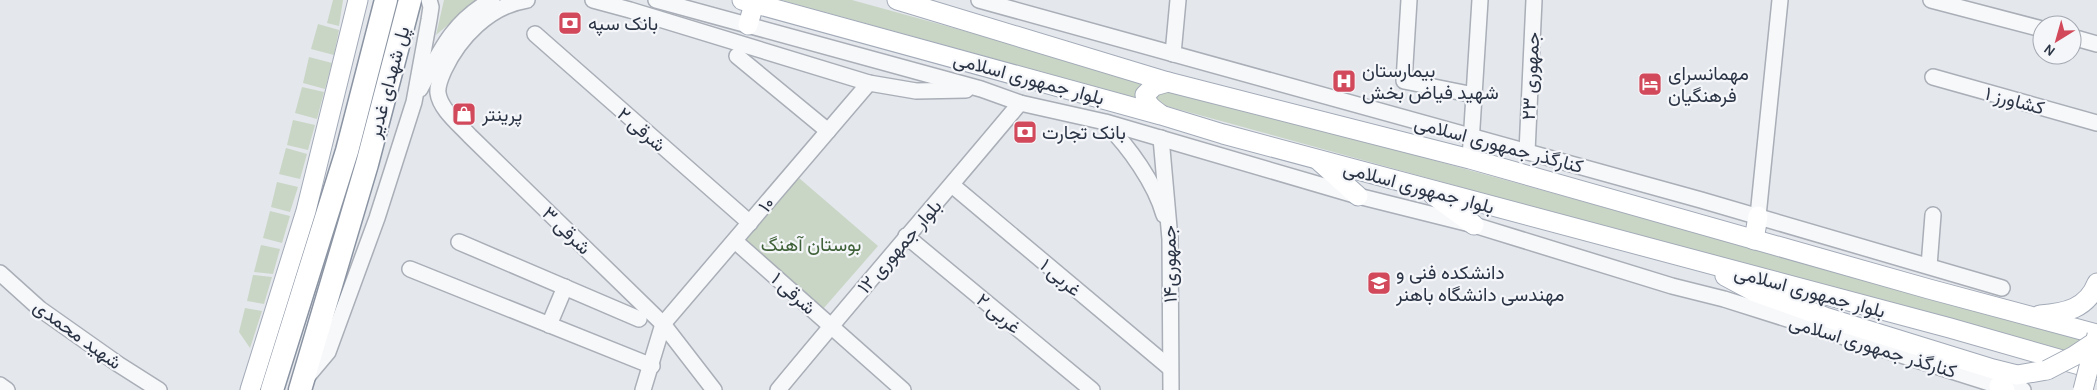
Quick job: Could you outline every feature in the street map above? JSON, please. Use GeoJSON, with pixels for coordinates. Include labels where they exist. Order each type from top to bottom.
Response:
{"type":"FeatureCollection","features":[{"type":"Feature","properties":{"kind":"highway","name":"پل شهدای غدیر"},"geometry":{"type":"LineString","coordinates":[[275,380],[347,151],[386,0]]}},
{"type":"Feature","properties":{"kind":"highway","name":"پل شهدای غدیر"},"geometry":{"type":"LineString","coordinates":[[301,387],[367,164],[410,0]]}},
{"type":"Feature","properties":{"kind":"main road"},"geometry":{"type":"LineString","coordinates":[[250,390],[306,211],[358,0]]}},
{"type":"Feature","properties":{"kind":"main road","name":"بلوار جمهوری اسلامی"},"geometry":{"type":"LineString","coordinates":[[898,0],[942,6],[1168,82],[1470,159],[2028,316],[2096,337]]}},
{"type":"Feature","properties":{"kind":"main road"},"geometry":{"type":"LineString","coordinates":[[748,2],[748,25]]}},
{"type":"Feature","properties":{"kind":"main road","name":"بلوار جمهوری اسلامی"},"geometry":{"type":"LineString","coordinates":[[748,2],[1161,114],[1223,134],[1932,323],[2097,370]]}},
{"type":"Feature","properties":{"kind":"main road"},"geometry":{"type":"LineString","coordinates":[[1161,114],[1145,100],[1145,95],[1154,86],[1168,82]]}},
{"type":"Feature","properties":{"kind":"main road"},"geometry":{"type":"LineString","coordinates":[[1316,159],[1358,196]]}},
{"type":"Feature","properties":{"kind":"main road"},"geometry":{"type":"LineString","coordinates":[[1423,188],[1474,225]]}},
{"type":"Feature","properties":{"kind":"main road"},"geometry":{"type":"LineString","coordinates":[[1754,240],[1758,216]]}},
{"type":"Feature","properties":{"kind":"main road"},"geometry":{"type":"LineString","coordinates":[[1697,261],[1754,292],[1825,317],[1993,369],[2017,374],[2047,370],[2074,356],[2096,337]]}},
{"type":"Feature","properties":{"kind":"main road"},"geometry":{"type":"LineString","coordinates":[[2028,316],[2062,313],[2083,303],[2093,294],[2097,283]]}},
{"type":"Feature","properties":{"kind":"main road"},"geometry":{"type":"LineString","coordinates":[[2083,390],[2096,337]]}},
{"type":"Feature","properties":{"kind":"street"},"geometry":{"type":"LineString","coordinates":[[301,387],[328,352],[377,218],[414,102],[430,20],[431,7],[429,0]]}},
{"type":"Feature","properties":{"kind":"street"},"geometry":{"type":"LineString","coordinates":[[414,102],[436,57],[456,28],[475,9],[492,0]]}},
{"type":"Feature","properties":{"kind":"street","name":"۳ شرقی"},"geometry":{"type":"LineString","coordinates":[[527,0],[519,1],[493,14],[468,32],[450,57],[440,79],[438,93],[443,106],[470,136],[664,324],[714,390]]}},
{"type":"Feature","properties":{"kind":"street"},"geometry":{"type":"LineString","coordinates":[[593,0],[869,83],[916,91],[981,90]]}},
{"type":"Feature","properties":{"kind":"street","name":"کنارگذر جمهوری اسلامی"},"geometry":{"type":"LineString","coordinates":[[656,0],[981,90],[1020,103],[1105,122],[1358,196],[1474,225],[1672,286],[1724,299],[2002,388],[2022,390]]}},
{"type":"Feature","properties":{"kind":"street","name":"کنارگذر جمهوری اسلامی"},"geometry":{"type":"LineString","coordinates":[[979,0],[1758,216],[2002,288]]}},
{"type":"Feature","properties":{"kind":"street"},"geometry":{"type":"LineString","coordinates":[[1174,54],[1178,0]]}},
{"type":"Feature","properties":{"kind":"street"},"geometry":{"type":"LineString","coordinates":[[1409,0],[1404,81],[1474,95]]}},
{"type":"Feature","properties":{"kind":"street"},"geometry":{"type":"LineString","coordinates":[[1470,159],[1480,0]]}},
{"type":"Feature","properties":{"kind":"street","name":"۲۳ جمهوری"},"geometry":{"type":"LineString","coordinates":[[1527,152],[1534,0]]}},
{"type":"Feature","properties":{"kind":"street"},"geometry":{"type":"LineString","coordinates":[[1758,216],[1780,0]]}},
{"type":"Feature","properties":{"kind":"street"},"geometry":{"type":"LineString","coordinates":[[1931,0],[2032,26]]}},
{"type":"Feature","properties":{"kind":"street","name":"۲ شرقی"},"geometry":{"type":"LineString","coordinates":[[534,34],[750,223]]}},
{"type":"Feature","properties":{"kind":"street"},"geometry":{"type":"LineString","coordinates":[[2082,40],[2097,44]]}},
{"type":"Feature","properties":{"kind":"street"},"geometry":{"type":"LineString","coordinates":[[737,56],[828,131]]}},
{"type":"Feature","properties":{"kind":"street","name":"کشاورز ۱"},"geometry":{"type":"LineString","coordinates":[[1933,77],[2097,123]]}},
{"type":"Feature","properties":{"kind":"street","name":"۱۰"},"geometry":{"type":"LineString","coordinates":[[664,324],[869,83]]}},
{"type":"Feature","properties":{"kind":"street","name":"بلوار جمهوری ۱۲"},"geometry":{"type":"LineString","coordinates":[[778,390],[1020,103]]}},
{"type":"Feature","properties":{"kind":"street"},"geometry":{"type":"LineString","coordinates":[[1105,122],[1123,141],[1145,176],[1162,210],[1170,239]]}},
{"type":"Feature","properties":{"kind":"street","name":"جمهوری۱۴"},"geometry":{"type":"LineString","coordinates":[[1161,138],[1170,239],[1171,390]]}},
{"type":"Feature","properties":{"kind":"street","name":"۱ غربی"},"geometry":{"type":"LineString","coordinates":[[952,185],[1170,368]]}},
{"type":"Feature","properties":{"kind":"street"},"geometry":{"type":"LineString","coordinates":[[1929,266],[1933,215]]}},
{"type":"Feature","properties":{"kind":"street","name":"۲ غربی"},"geometry":{"type":"LineString","coordinates":[[906,236],[1092,390]]}},
{"type":"Feature","properties":{"kind":"street","name":"شرقی ۱"},"geometry":{"type":"LineString","coordinates":[[735,241],[904,390]]}},
{"type":"Feature","properties":{"kind":"street"},"geometry":{"type":"LineString","coordinates":[[459,242],[639,319]]}},
{"type":"Feature","properties":{"kind":"street"},"geometry":{"type":"LineString","coordinates":[[410,269],[652,366]]}},
{"type":"Feature","properties":{"kind":"street","name":"شهید محمدی"},"geometry":{"type":"LineString","coordinates":[[0,274],[40,309],[159,390]]}},
{"type":"Feature","properties":{"kind":"street"},"geometry":{"type":"LineString","coordinates":[[549,325],[564,287]]}},
{"type":"Feature","properties":{"kind":"street"},"geometry":{"type":"LineString","coordinates":[[644,390],[664,324]]}},
{"type":"Feature","properties":{"kind":"street"},"geometry":{"type":"LineString","coordinates":[[0,385],[7,390]]}},
{"type":"Feature","properties":{"kind":"green space"},"geometry":{"type":"Polygon","coordinates":[[[333,0],[343,0],[339,26],[327,23],[333,0]]]}},
{"type":"Feature","properties":{"kind":"green space"},"geometry":{"type":"Polygon","coordinates":[[[444,0],[477,0],[436,35],[444,0]]]}},
{"type":"Feature","properties":{"kind":"green space"},"geometry":{"type":"Polygon","coordinates":[[[781,0],[852,0],[2097,343],[2097,362],[781,0]]]}},
{"type":"Feature","properties":{"kind":"green space"},"geometry":{"type":"Polygon","coordinates":[[[318,24],[339,30],[334,55],[311,49],[318,24]]]}},
{"type":"Feature","properties":{"kind":"green space"},"geometry":{"type":"Polygon","coordinates":[[[309,57],[332,63],[325,89],[303,83],[309,57]]]}},
{"type":"Feature","properties":{"kind":"green space"},"geometry":{"type":"Polygon","coordinates":[[[302,87],[324,92],[317,119],[295,113],[302,87]]]}},
{"type":"Feature","properties":{"kind":"green space"},"geometry":{"type":"Polygon","coordinates":[[[293,120],[315,125],[308,150],[287,145],[293,120]]]}},
{"type":"Feature","properties":{"kind":"green space"},"geometry":{"type":"Polygon","coordinates":[[[286,148],[307,154],[300,179],[279,174],[286,148]]]}},
{"type":"Feature","properties":{"kind":"green space","name":"بوستان آهنگ"},"geometry":{"type":"Polygon","coordinates":[[[799,178],[878,246],[823,309],[744,241],[799,178]]]}},
{"type":"Feature","properties":{"kind":"green space"},"geometry":{"type":"Polygon","coordinates":[[[277,182],[298,187],[290,212],[271,207],[277,182]]]}},
{"type":"Feature","properties":{"kind":"green space"},"geometry":{"type":"Polygon","coordinates":[[[270,211],[290,216],[282,243],[263,238],[270,211]]]}},
{"type":"Feature","properties":{"kind":"green space"},"geometry":{"type":"Polygon","coordinates":[[[261,245],[280,249],[273,274],[254,272],[261,245]]]}},
{"type":"Feature","properties":{"kind":"green space"},"geometry":{"type":"Polygon","coordinates":[[[253,275],[272,277],[264,304],[247,301],[253,275]]]}},
{"type":"Feature","properties":{"kind":"green space"},"geometry":{"type":"Polygon","coordinates":[[[245,308],[262,311],[250,348],[239,332],[245,308]]]}},
{"type":"Feature","properties":{"kind":"place","name":"بانک سپه"},"geometry":{"type":"Point","coordinates":[570,23]}},
{"type":"Feature","properties":{"kind":"place","name":"بیمارستان شهید فیاض بخش"},"geometry":{"type":"Point","coordinates":[1344,81]}},
{"type":"Feature","properties":{"kind":"place","name":"مهمانسرای فرهنگیان"},"geometry":{"type":"Point","coordinates":[1650,84]}},
{"type":"Feature","properties":{"kind":"place","name":"پرینتر"},"geometry":{"type":"Point","coordinates":[464,114]}},
{"type":"Feature","properties":{"kind":"place","name":"بانک تجارت"},"geometry":{"type":"Point","coordinates":[1025,132]}},
{"type":"Feature","properties":{"kind":"place","name":"دانشکده فنی و مهندسی دانشگاه باهنر"},"geometry":{"type":"Point","coordinates":[1379,283]}}]}
